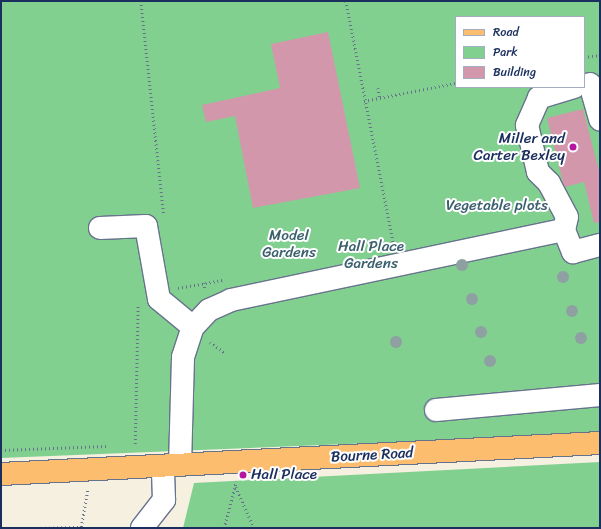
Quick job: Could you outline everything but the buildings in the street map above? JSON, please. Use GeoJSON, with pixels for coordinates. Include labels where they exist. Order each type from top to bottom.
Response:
{"type":"FeatureCollection","features":[{"type":"Feature","properties":{"kind":"main road","name":"Bourne Road"},"geometry":{"type":"LineString","coordinates":[[1,474],[600,443]]}},
{"type":"Feature","properties":{"kind":"lane"},"geometry":{"type":"LineString","coordinates":[[587,84],[600,120]]}},
{"type":"Feature","properties":{"kind":"lane"},"geometry":{"type":"LineString","coordinates":[[573,88],[539,98],[527,125],[538,172],[549,183],[567,217],[564,230],[573,252],[600,245]]}},
{"type":"Feature","properties":{"kind":"lane"},"geometry":{"type":"LineString","coordinates":[[100,228],[155,222],[159,299],[193,327]]}},
{"type":"Feature","properties":{"kind":"lane"},"geometry":{"type":"LineString","coordinates":[[142,528],[164,500],[172,465],[183,357],[193,327],[208,310],[231,300],[564,230]]}},
{"type":"Feature","properties":{"kind":"lane"},"geometry":{"type":"LineString","coordinates":[[436,410],[600,395]]}},
{"type":"Feature","properties":{"kind":"path"},"geometry":{"type":"LineString","coordinates":[[141,1],[155,222]]}},
{"type":"Feature","properties":{"kind":"path"},"geometry":{"type":"LineString","coordinates":[[346,1],[364,102],[394,250]]}},
{"type":"Feature","properties":{"kind":"path"},"geometry":{"type":"LineString","coordinates":[[585,58],[600,55]]}},
{"type":"Feature","properties":{"kind":"path"},"geometry":{"type":"LineString","coordinates":[[364,102],[455,83]]}},
{"type":"Feature","properties":{"kind":"path"},"geometry":{"type":"LineString","coordinates":[[378,88],[380,98]]}},
{"type":"Feature","properties":{"kind":"path"},"geometry":{"type":"LineString","coordinates":[[130,445],[138,444],[138,302]]}},
{"type":"Feature","properties":{"kind":"path"},"geometry":{"type":"LineString","coordinates":[[1,450],[115,445]]}},
{"type":"Feature","properties":{"kind":"path"},"geometry":{"type":"LineString","coordinates":[[224,528],[236,487],[236,462]]}},
{"type":"Feature","properties":{"kind":"path"},"geometry":{"type":"LineString","coordinates":[[37,528],[80,527],[93,469]]}},
{"type":"Feature","properties":{"kind":"path"},"geometry":{"type":"LineString","coordinates":[[236,487],[254,528]]}},
{"type":"Feature","properties":{"kind":"green space","name":"Hall Place Gardens"},"geometry":{"type":"Polygon","coordinates":[[[1,1],[600,1],[600,434],[1,458],[1,1]]]}},
{"type":"Feature","properties":{"kind":"green space"},"geometry":{"type":"Polygon","coordinates":[[[600,462],[600,528],[183,528],[194,483],[600,462]]]}},
{"type":"Feature","properties":{"kind":"place","name":"Miller and Carter Bexley"},"geometry":{"type":"Point","coordinates":[573,147]}},
{"type":"Feature","properties":{"kind":"place","name":"Hall Place"},"geometry":{"type":"Point","coordinates":[243,475]}},
{"type":"Feature","properties":{"kind":"park label","name":"Vegetable plots"},"geometry":{"type":"Point","coordinates":[497,206]}},
{"type":"Feature","properties":{"kind":"park label","name":"Model Gardens"},"geometry":{"type":"Point","coordinates":[289,244]}}]}
